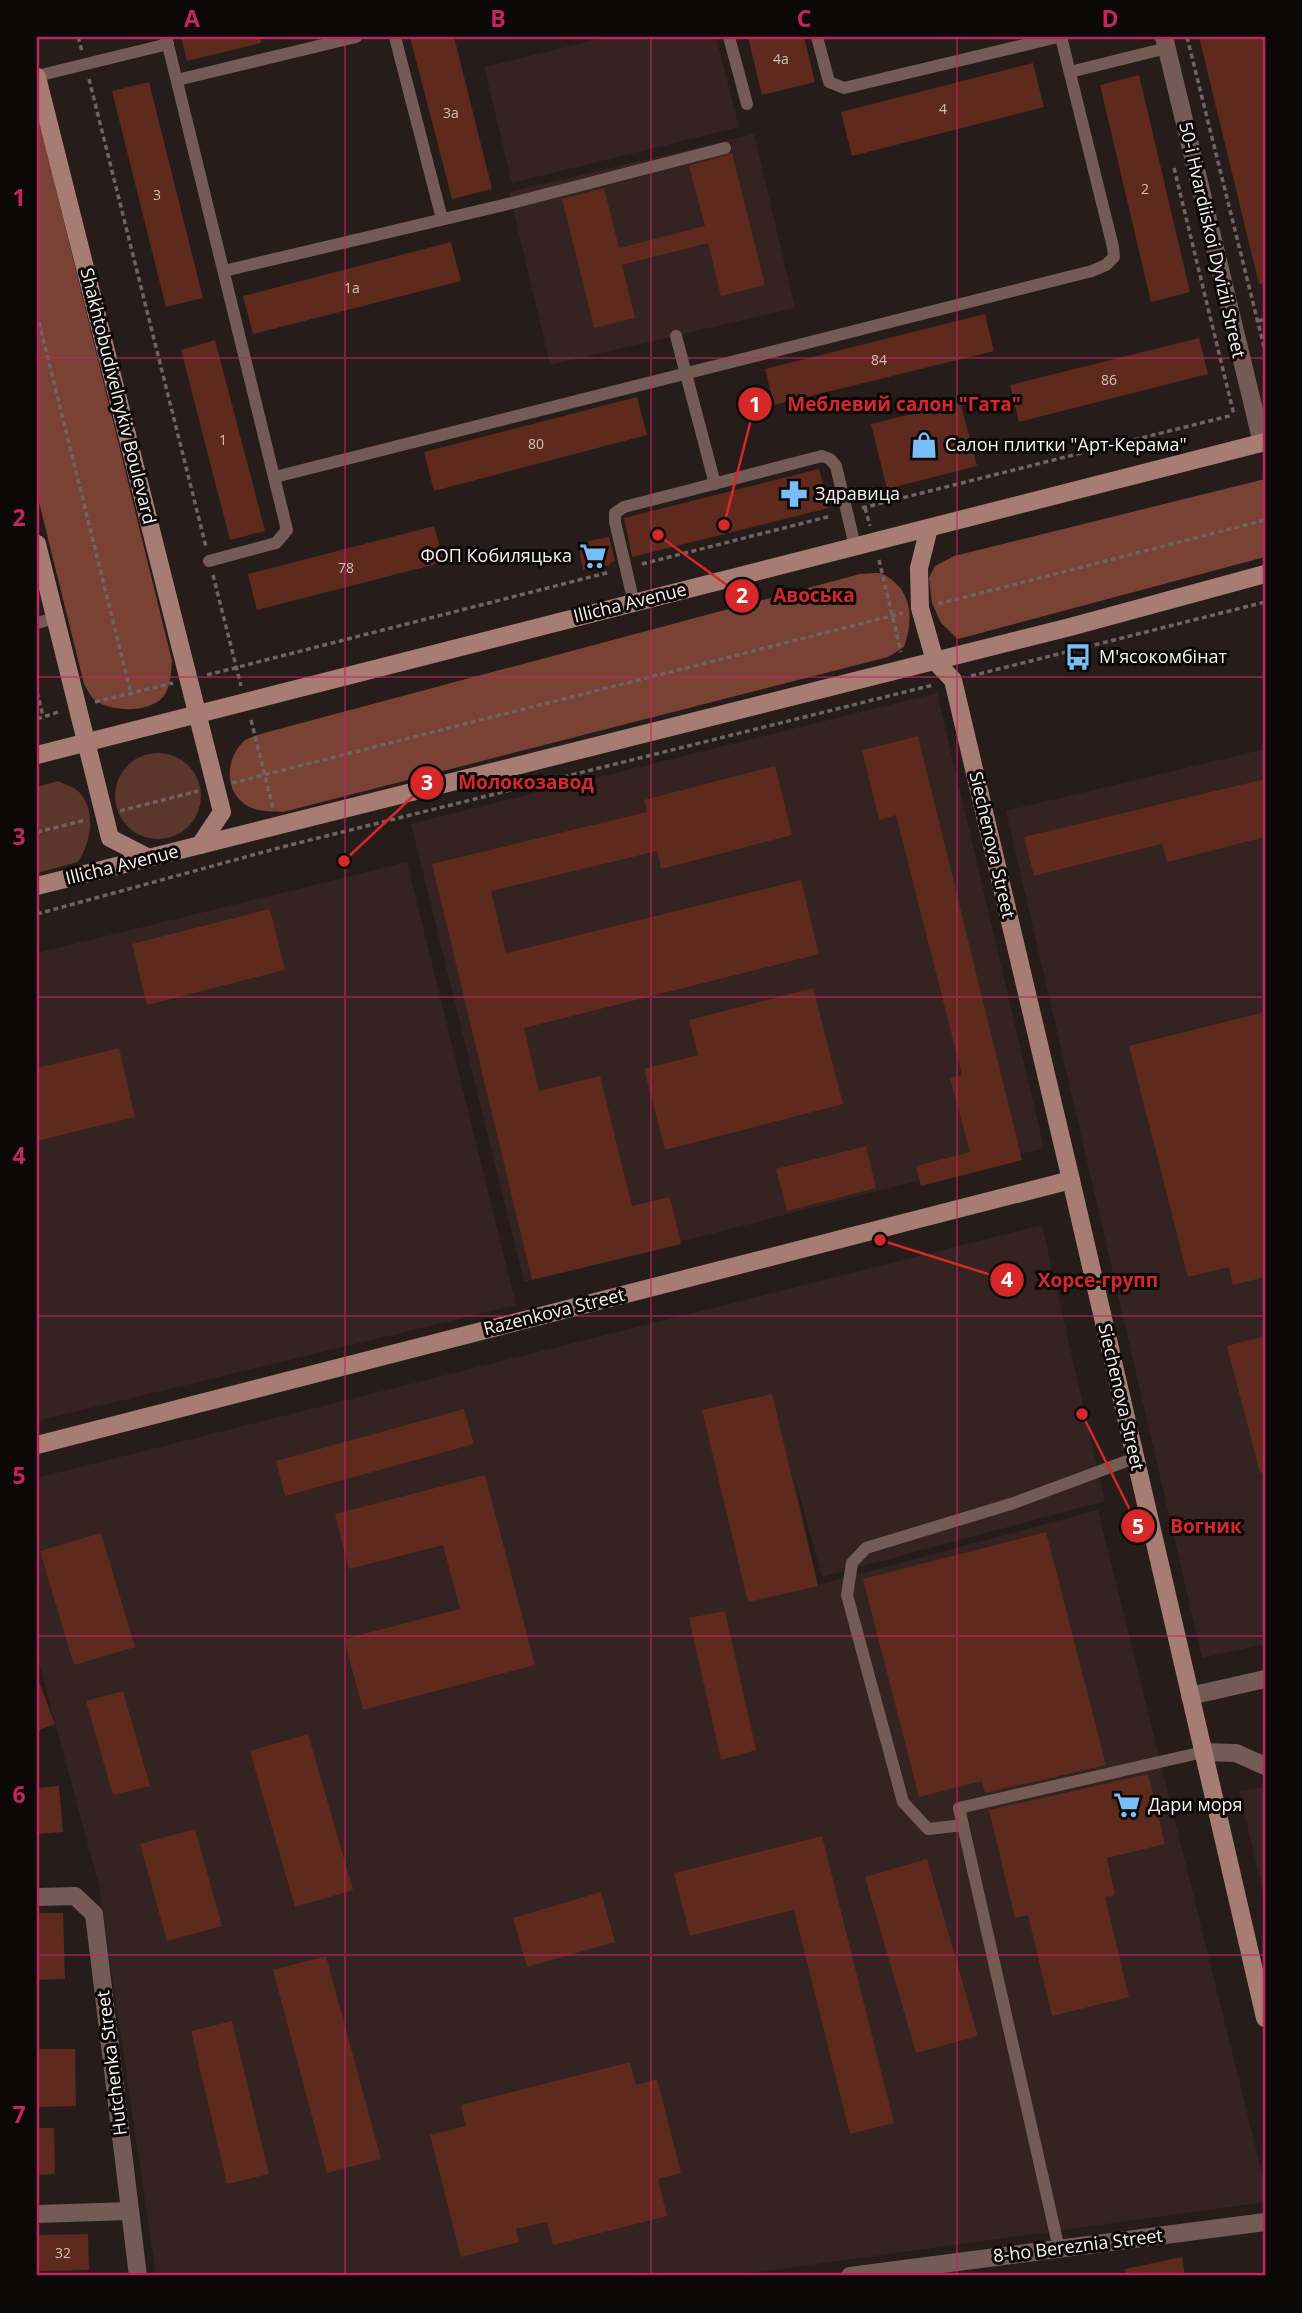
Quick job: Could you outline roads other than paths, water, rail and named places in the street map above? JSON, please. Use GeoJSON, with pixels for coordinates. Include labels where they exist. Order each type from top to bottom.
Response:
{"type":"FeatureCollection","features":[{"type":"Feature","properties":{"kind":"main road","name":"Shakhtobudivelnykiv Boulevard"},"geometry":{"type":"LineString","coordinates":[[37,76],[222,813],[200,845]]}},
{"type":"Feature","properties":{"kind":"main road","name":"Illicha Avenue"},"geometry":{"type":"LineString","coordinates":[[37,755],[1264,443]]}},
{"type":"Feature","properties":{"kind":"main road"},"geometry":{"type":"LineString","coordinates":[[929,528],[919,568],[920,608],[935,661]]}},
{"type":"Feature","properties":{"kind":"main road"},"geometry":{"type":"LineString","coordinates":[[37,544],[110,838],[149,858]]}},
{"type":"Feature","properties":{"kind":"main road","name":"Illicha Avenue"},"geometry":{"type":"LineString","coordinates":[[37,886],[935,661],[1265,574]]}},
{"type":"Feature","properties":{"kind":"main road","name":"Siechenova Street"},"geometry":{"type":"LineString","coordinates":[[935,661],[953,680],[1072,1180],[1265,2018]]}},
{"type":"Feature","properties":{"kind":"main road","name":"Razenkova Street"},"geometry":{"type":"LineString","coordinates":[[37,1445],[1072,1180]]}},
{"type":"Feature","properties":{"kind":"street","name":"50-i Hvardiiskoi Dyvizii Street"},"geometry":{"type":"LineString","coordinates":[[1165,42],[1264,443]]}},
{"type":"Feature","properties":{"kind":"street"},"geometry":{"type":"LineString","coordinates":[[1190,1696],[1265,1679]]}},
{"type":"Feature","properties":{"kind":"street"},"geometry":{"type":"LineString","coordinates":[[1203,1752],[1236,1753],[1265,1766]]}},
{"type":"Feature","properties":{"kind":"street","name":"Hutchenka Street"},"geometry":{"type":"LineString","coordinates":[[37,1897],[75,1896],[94,1914],[138,2276]]}},
{"type":"Feature","properties":{"kind":"street"},"geometry":{"type":"LineString","coordinates":[[37,2214],[130,2211]]}},
{"type":"Feature","properties":{"kind":"street","name":"8-ho Bereznia Street"},"geometry":{"type":"LineString","coordinates":[[849,2276],[1265,2222]]}},
{"type":"Feature","properties":{"kind":"lane"},"geometry":{"type":"LineString","coordinates":[[177,80],[356,37]]}},
{"type":"Feature","properties":{"kind":"lane"},"geometry":{"type":"LineString","coordinates":[[395,37],[442,219]]}},
{"type":"Feature","properties":{"kind":"lane"},"geometry":{"type":"LineString","coordinates":[[729,37],[747,104]]}},
{"type":"Feature","properties":{"kind":"lane"},"geometry":{"type":"LineString","coordinates":[[275,477],[1092,271],[1106,265],[1114,257],[1060,37],[844,88],[829,82],[817,37]]}},
{"type":"Feature","properties":{"kind":"lane"},"geometry":{"type":"LineString","coordinates":[[37,76],[167,41],[287,530],[276,543],[209,561]]}},
{"type":"Feature","properties":{"kind":"lane"},"geometry":{"type":"LineString","coordinates":[[1070,72],[1165,42]]}},
{"type":"Feature","properties":{"kind":"lane"},"geometry":{"type":"LineString","coordinates":[[224,271],[725,148]]}},
{"type":"Feature","properties":{"kind":"lane"},"geometry":{"type":"LineString","coordinates":[[676,336],[715,484]]}},
{"type":"Feature","properties":{"kind":"lane"},"geometry":{"type":"LineString","coordinates":[[634,603],[615,513],[624,507],[821,456],[830,459],[836,466],[855,546]]}},
{"type":"Feature","properties":{"kind":"lane"},"geometry":{"type":"LineString","coordinates":[[37,623],[55,618]]}},
{"type":"Feature","properties":{"kind":"lane"},"geometry":{"type":"LineString","coordinates":[[963,1825],[928,1829],[903,1802],[848,1595],[852,1563],[866,1548],[1014,1503],[1135,1458]]}},
{"type":"Feature","properties":{"kind":"lane"},"geometry":{"type":"LineString","coordinates":[[1059,2249],[959,1808],[1203,1752]]}},
{"type":"Feature","properties":{"kind":"place","name":"Салон плитки \"Арт-Керама\""},"geometry":{"type":"Point","coordinates":[924,445]}},
{"type":"Feature","properties":{"kind":"place","name":"Здравица"},"geometry":{"type":"Point","coordinates":[794,494]}},
{"type":"Feature","properties":{"kind":"place","name":"Меблевий салон \"Гата\""},"geometry":{"type":"Point","coordinates":[724,525]}},
{"type":"Feature","properties":{"kind":"place","name":"Авоська"},"geometry":{"type":"Point","coordinates":[658,535]}},
{"type":"Feature","properties":{"kind":"place","name":"ФОП Кобиляцька"},"geometry":{"type":"Point","coordinates":[593,556]}},
{"type":"Feature","properties":{"kind":"place","name":"М'ясокомбінат"},"geometry":{"type":"Point","coordinates":[1078,657]}},
{"type":"Feature","properties":{"kind":"place","name":"Молокозавод"},"geometry":{"type":"Point","coordinates":[344,861]}},
{"type":"Feature","properties":{"kind":"place","name":"Хорсе-групп"},"geometry":{"type":"Point","coordinates":[880,1240]}},
{"type":"Feature","properties":{"kind":"place","name":"Вогник"},"geometry":{"type":"Point","coordinates":[1082,1414]}},
{"type":"Feature","properties":{"kind":"place","name":"Дари моря"},"geometry":{"type":"Point","coordinates":[1127,1805]}}]}
